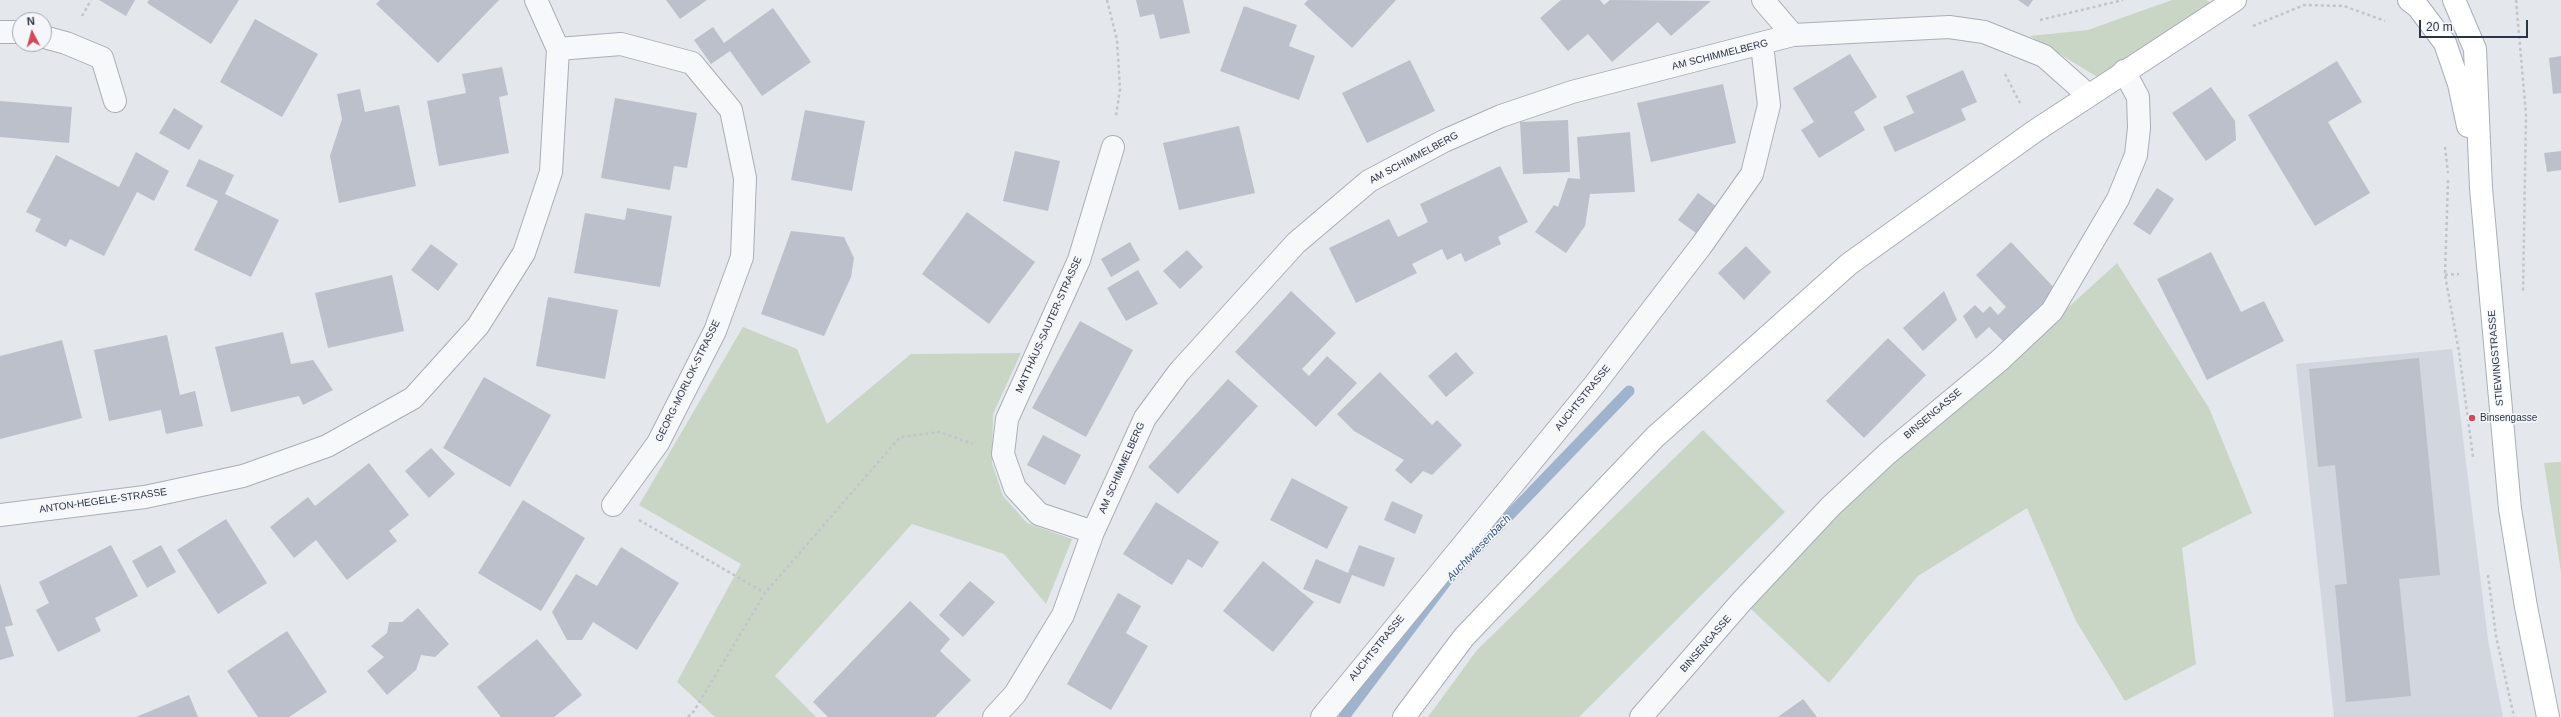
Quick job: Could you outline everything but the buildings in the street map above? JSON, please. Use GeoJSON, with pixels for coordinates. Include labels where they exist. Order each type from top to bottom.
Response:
{"type":"FeatureCollection","features":[{"type":"Feature","properties":{"kind":"street","name":"ANTON-HEGELE-STRASSE"},"geometry":{"type":"LineString","coordinates":[[0,515],[145,497],[242,476],[327,446],[413,398],[478,326],[524,253],[551,172],[558,49],[536,0]]}},
{"type":"Feature","properties":{"kind":"street"},"geometry":{"type":"LineString","coordinates":[[1763,0],[1793,35]]}},
{"type":"Feature","properties":{"kind":"street"},"geometry":{"type":"LineString","coordinates":[[2409,0],[2418,7],[2445,43],[2459,84],[2481,188]]}},
{"type":"Feature","properties":{"kind":"street","name":"STIEWINGSTRASSE"},"geometry":{"type":"LineString","coordinates":[[2454,0],[2475,48],[2481,188],[2510,508],[2526,607],[2548,717]]}},
{"type":"Feature","properties":{"kind":"street"},"geometry":{"type":"LineString","coordinates":[[1404,717],[1464,637],[1655,437],[1849,264],[2034,131],[2124,71],[2234,2]]}},
{"type":"Feature","properties":{"kind":"street","name":"AM SCHIMMELBERG"},"geometry":{"type":"LineString","coordinates":[[994,717],[1015,694],[1063,615],[1093,532],[1145,418],[1179,372],[1296,243],[1369,181],[1444,140],[1501,116],[1572,92],[1793,35],[1949,27],[1984,32],[2044,56],[2088,95]]}},
{"type":"Feature","properties":{"kind":"street"},"geometry":{"type":"LineString","coordinates":[[0,32],[12,32]]}},
{"type":"Feature","properties":{"kind":"street"},"geometry":{"type":"LineString","coordinates":[[52,39],[66,43],[102,58],[115,101]]}},
{"type":"Feature","properties":{"kind":"street","name":"GEORG-MORLOK-STRASSE"},"geometry":{"type":"LineString","coordinates":[[558,49],[621,44],[692,63],[731,110],[745,178],[742,257],[715,331],[658,443],[613,505]]}},
{"type":"Feature","properties":{"kind":"street","name":"AUCHTSTRASSE"},"geometry":{"type":"LineString","coordinates":[[1322,717],[1595,384],[1701,246],[1752,174],[1769,105],[1762,44]]}},
{"type":"Feature","properties":{"kind":"street","name":"BINSENGASSE"},"geometry":{"type":"LineString","coordinates":[[1641,717],[1742,601],[1831,506],[1935,411],[2000,360],[2052,311],[2118,199],[2136,155],[2139,128],[2138,97],[2124,71]]}},
{"type":"Feature","properties":{"kind":"street","name":"MATTHÄUS-SAUTER-STRASSE"},"geometry":{"type":"LineString","coordinates":[[1093,532],[1039,514],[1015,488],[1004,454],[1007,419],[1079,260],[1113,147]]}},
{"type":"Feature","properties":{"kind":"path"},"geometry":{"type":"LineString","coordinates":[[1107,0],[1117,40],[1120,89],[1113,147]]}},
{"type":"Feature","properties":{"kind":"path"},"geometry":{"type":"LineString","coordinates":[[2034,22],[2123,0]]}},
{"type":"Feature","properties":{"kind":"path"},"geometry":{"type":"LineString","coordinates":[[2516,0],[2526,114],[2524,266]]}},
{"type":"Feature","properties":{"kind":"path"},"geometry":{"type":"LineString","coordinates":[[2250,28],[2304,5],[2344,6],[2389,22]]}},
{"type":"Feature","properties":{"kind":"path"},"geometry":{"type":"LineString","coordinates":[[1984,32],[2034,131]]}},
{"type":"Feature","properties":{"kind":"path"},"geometry":{"type":"LineString","coordinates":[[2444,140],[2448,177],[2445,275]]}},
{"type":"Feature","properties":{"kind":"path"},"geometry":{"type":"LineString","coordinates":[[688,717],[694,711],[765,593],[900,438],[940,432],[1004,454]]}},
{"type":"Feature","properties":{"kind":"path"},"geometry":{"type":"LineString","coordinates":[[613,505],[765,593]]}},
{"type":"Feature","properties":{"kind":"shaded area"},"geometry":{"type":"Polygon","coordinates":[[[2452,349],[2488,640],[2503,717],[2334,717],[2296,364],[2452,349]]]}},
{"type":"Feature","properties":{"kind":"green space"},"geometry":{"type":"Polygon","coordinates":[[[2172,0],[2206,0],[2215,4],[2099,78],[2030,36],[2088,30],[2172,0]]]}},
{"type":"Feature","properties":{"kind":"green space"},"geometry":{"type":"Polygon","coordinates":[[[2117,263],[2209,408],[2252,513],[2182,548],[2196,664],[2125,701],[2076,621],[2027,508],[1918,576],[1829,683],[1749,607],[1841,504],[2005,365],[2117,263]]]}},
{"type":"Feature","properties":{"kind":"green space"},"geometry":{"type":"Polygon","coordinates":[[[743,327],[797,349],[827,424],[911,354],[1021,353],[993,414],[992,463],[1003,496],[1027,523],[1072,539],[1046,604],[1004,554],[912,524],[775,676],[816,717],[715,717],[677,682],[741,564],[639,505],[743,327]]]}},
{"type":"Feature","properties":{"kind":"green space"},"geometry":{"type":"Polygon","coordinates":[[[1703,430],[1785,512],[1579,717],[1428,717],[1477,650],[1703,430]]]}},
{"type":"Feature","properties":{"kind":"green space"},"geometry":{"type":"Polygon","coordinates":[[[2561,462],[2561,572],[2544,463],[2561,462]]]}},
{"type":"Feature","properties":{"kind":"waterway","name":"Auchtwiesenbach"},"geometry":{"type":"LineString","coordinates":[[1344,717],[1448,579],[1629,391]]}},
{"type":"Feature","properties":{"kind":"place","name":"Binsengasse"},"geometry":{"type":"Point","coordinates":[2472,418]}}]}
